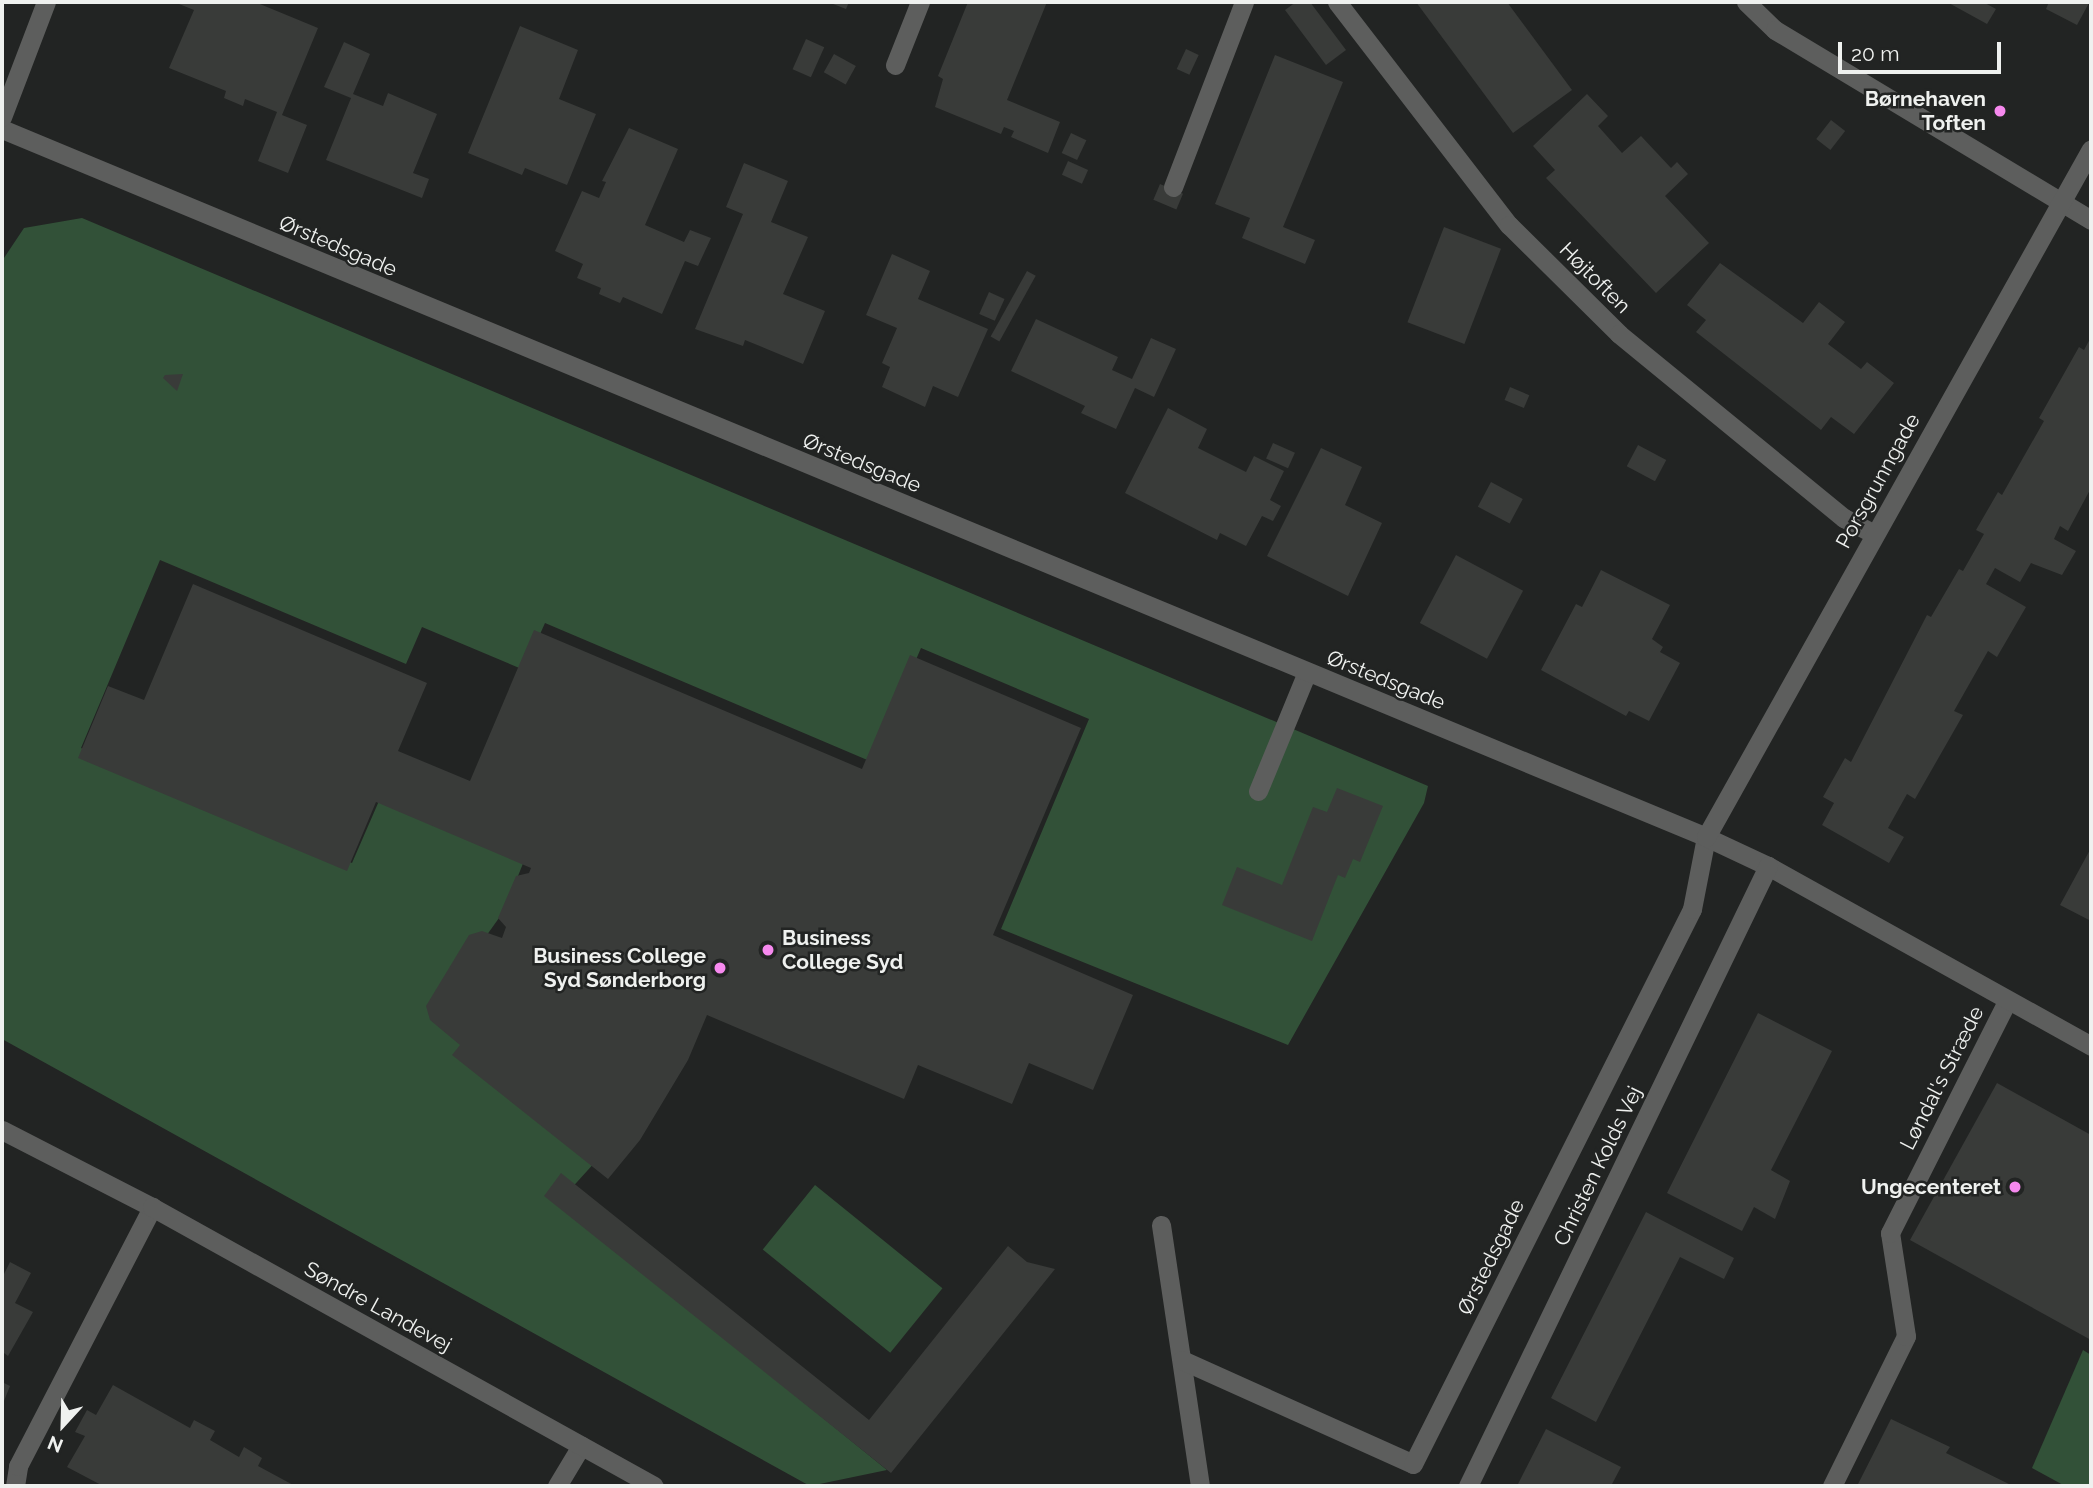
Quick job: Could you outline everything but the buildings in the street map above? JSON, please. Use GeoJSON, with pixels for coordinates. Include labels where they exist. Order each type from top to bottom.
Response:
{"type":"FeatureCollection","features":[{"type":"Feature","properties":{"kind":"street"},"geometry":{"type":"LineString","coordinates":[[2,117],[46,2]]}},
{"type":"Feature","properties":{"kind":"street"},"geometry":{"type":"LineString","coordinates":[[895,65],[920,2]]}},
{"type":"Feature","properties":{"kind":"street"},"geometry":{"type":"LineString","coordinates":[[1173,187],[1244,2]]}},
{"type":"Feature","properties":{"kind":"street","name":"Højtoften"},"geometry":{"type":"LineString","coordinates":[[1337,2],[1509,225],[1619,334],[1844,518],[1874,534]]}},
{"type":"Feature","properties":{"kind":"street"},"geometry":{"type":"LineString","coordinates":[[1746,2],[1775,30],[2091,220]]}},
{"type":"Feature","properties":{"kind":"street","name":"Ørstedsgade"},"geometry":{"type":"LineString","coordinates":[[2,129],[1706,837],[1768,866],[2007,1001],[2091,1045]]}},
{"type":"Feature","properties":{"kind":"street","name":"Porsgrunngade"},"geometry":{"type":"LineString","coordinates":[[1706,837],[2091,149]]}},
{"type":"Feature","properties":{"kind":"street"},"geometry":{"type":"LineString","coordinates":[[1258,791],[1307,671]]}},
{"type":"Feature","properties":{"kind":"street","name":"Ørstedsgade"},"geometry":{"type":"LineString","coordinates":[[1182,1360],[1413,1464],[1692,909],[1706,837]]}},
{"type":"Feature","properties":{"kind":"street","name":"Christen Kolds Vej"},"geometry":{"type":"LineString","coordinates":[[1468,1486],[1768,866]]}},
{"type":"Feature","properties":{"kind":"street","name":"Løndal's Stræde"},"geometry":{"type":"LineString","coordinates":[[1832,1486],[1906,1336],[1890,1233],[2007,1001]]}},
{"type":"Feature","properties":{"kind":"street","name":"Søndre Landevej"},"geometry":{"type":"LineString","coordinates":[[2,1130],[152,1207],[654,1486]]}},
{"type":"Feature","properties":{"kind":"street"},"geometry":{"type":"LineString","coordinates":[[15,1486],[18,1466],[152,1207]]}},
{"type":"Feature","properties":{"kind":"street"},"geometry":{"type":"LineString","coordinates":[[1161,1224],[1200,1486]]}},
{"type":"Feature","properties":{"kind":"street"},"geometry":{"type":"LineString","coordinates":[[557,1486],[581,1446]]}},
{"type":"Feature","properties":{"kind":"green space"},"geometry":{"type":"Polygon","coordinates":[[[82,218],[1428,786],[1424,803],[1288,1045],[1001,929],[1089,719],[921,648],[872,762],[545,623],[524,670],[422,627],[406,664],[160,560],[81,748],[352,863],[382,794],[526,856],[504,911],[434,1009],[597,1160],[558,1203],[887,1470],[810,1486],[2,1039],[2,261],[24,228],[82,218]]]}},
{"type":"Feature","properties":{"kind":"green space"},"geometry":{"type":"Polygon","coordinates":[[[815,1185],[942,1288],[890,1353],[763,1250],[815,1185]]]}},
{"type":"Feature","properties":{"kind":"green space"},"geometry":{"type":"Polygon","coordinates":[[[2083,1350],[2091,1355],[2091,1486],[2065,1486],[2032,1468],[2083,1350]]]}},
{"type":"Feature","properties":{"kind":"place","name":"Børnehaven Toften"},"geometry":{"type":"Point","coordinates":[2000,111]}},
{"type":"Feature","properties":{"kind":"place","name":"Business College Syd"},"geometry":{"type":"Point","coordinates":[768,950]}},
{"type":"Feature","properties":{"kind":"place","name":"Business College Syd Sønderborg"},"geometry":{"type":"Point","coordinates":[720,968]}},
{"type":"Feature","properties":{"kind":"place","name":"Ungecenteret"},"geometry":{"type":"Point","coordinates":[2015,1187]}}]}
